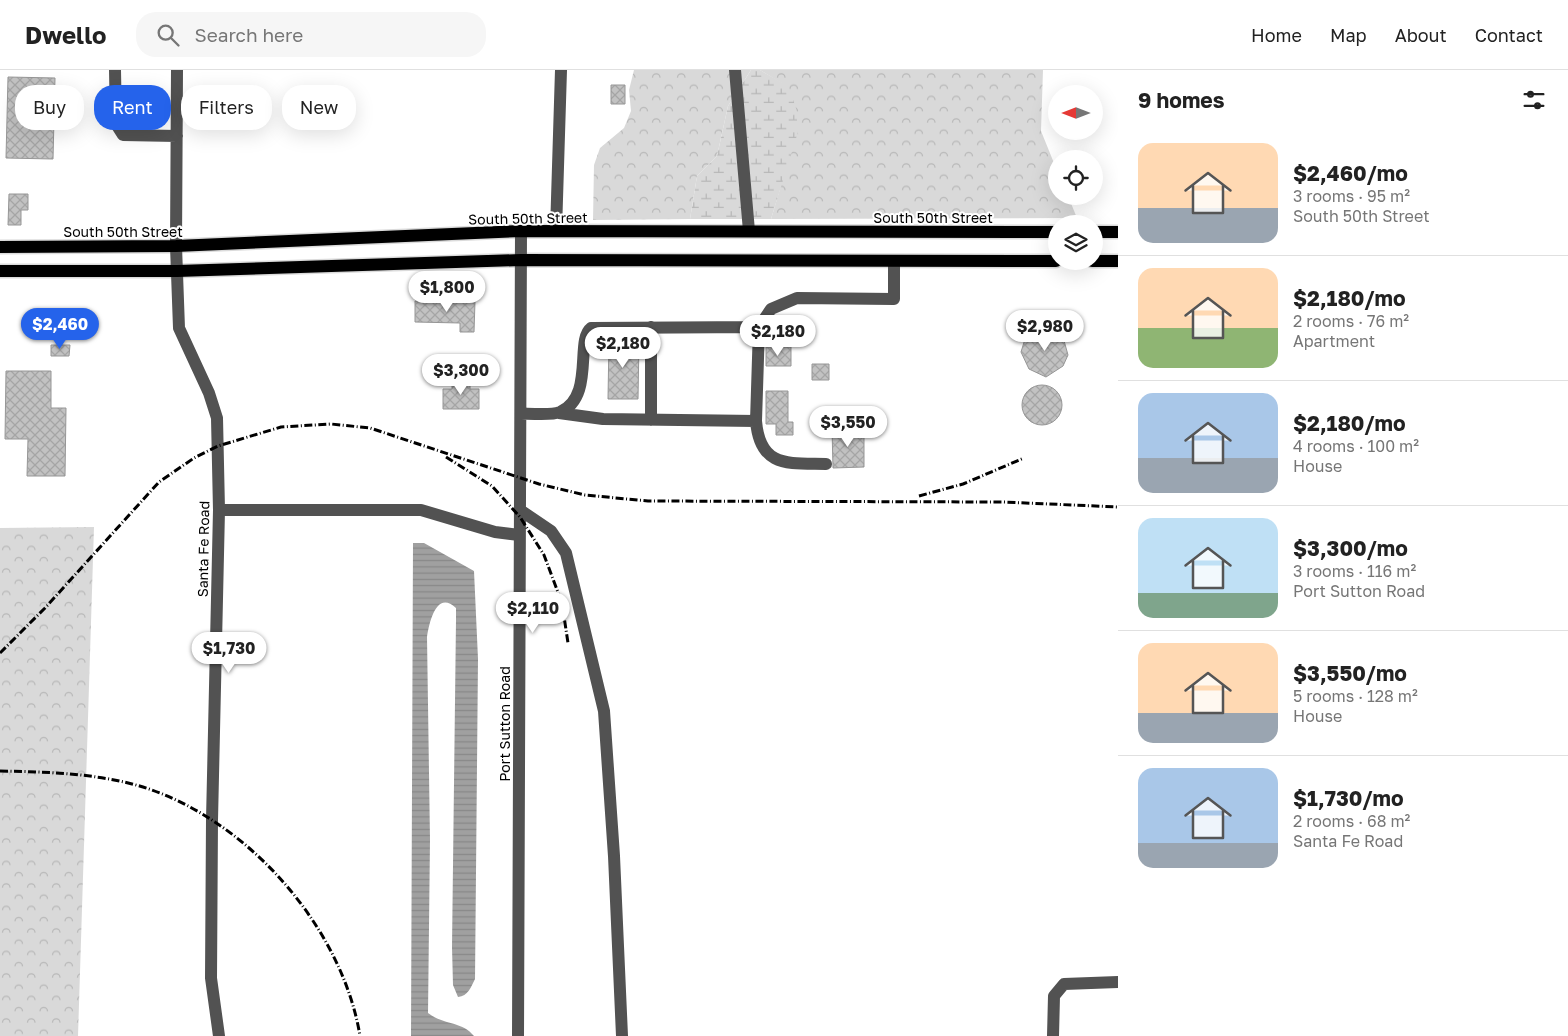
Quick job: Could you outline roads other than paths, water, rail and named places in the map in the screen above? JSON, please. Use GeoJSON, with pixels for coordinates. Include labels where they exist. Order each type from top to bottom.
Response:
{"type":"FeatureCollection","features":[{"type":"Feature","properties":{"kind":"main road","name":"South 50th Street"},"geometry":{"type":"LineString","coordinates":[[0,247],[176,246],[556,231],[1048,232]]}},
{"type":"Feature","properties":{"kind":"main road"},"geometry":{"type":"LineString","coordinates":[[1103,232],[1118,232]]}},
{"type":"Feature","properties":{"kind":"main road"},"geometry":{"type":"LineString","coordinates":[[0,271],[176,271],[521,260],[1048,261]]}},
{"type":"Feature","properties":{"kind":"main road"},"geometry":{"type":"LineString","coordinates":[[1103,261],[1118,261]]}},
{"type":"Feature","properties":{"kind":"street"},"geometry":{"type":"LineString","coordinates":[[116,70],[116,124],[123,135],[176,136]]}},
{"type":"Feature","properties":{"kind":"street","name":"Santa Fe Road"},"geometry":{"type":"LineString","coordinates":[[177,70],[176,271],[178,328],[209,393],[217,418],[219,510],[212,810],[211,978],[219,1036]]}},
{"type":"Feature","properties":{"kind":"street"},"geometry":{"type":"LineString","coordinates":[[556,231],[561,70]]}},
{"type":"Feature","properties":{"kind":"street"},"geometry":{"type":"LineString","coordinates":[[735,70],[749,232]]}},
{"type":"Feature","properties":{"kind":"street","name":"Port Sutton Road"},"geometry":{"type":"LineString","coordinates":[[518,1036],[521,232]]}},
{"type":"Feature","properties":{"kind":"street"},"geometry":{"type":"LineString","coordinates":[[826,464],[789,463],[771,457],[760,444],[756,421],[759,327],[771,309],[797,298],[894,298],[894,261]]}},
{"type":"Feature","properties":{"kind":"street"},"geometry":{"type":"LineString","coordinates":[[559,413],[571,404],[579,390],[584,370],[586,336],[588,330],[594,327],[759,327]]}},
{"type":"Feature","properties":{"kind":"street"},"geometry":{"type":"LineString","coordinates":[[651,328],[651,420]]}},
{"type":"Feature","properties":{"kind":"street"},"geometry":{"type":"LineString","coordinates":[[520,414],[559,413],[603,419],[756,421]]}},
{"type":"Feature","properties":{"kind":"street"},"geometry":{"type":"LineString","coordinates":[[219,510],[421,510],[495,532],[519,535]]}},
{"type":"Feature","properties":{"kind":"street"},"geometry":{"type":"LineString","coordinates":[[520,510],[551,531],[566,553],[604,712],[614,856],[622,1036]]}},
{"type":"Feature","properties":{"kind":"street"},"geometry":{"type":"LineString","coordinates":[[1054,1036],[1054,996],[1064,984],[1118,982]]}},
{"type":"Feature","properties":{"kind":"railway"},"geometry":{"type":"LineString","coordinates":[[0,653],[45,608],[159,482],[194,458],[218,446],[281,427],[331,424],[370,428],[539,484],[585,495],[648,501],[1003,502],[1118,507]]}},
{"type":"Feature","properties":{"kind":"railway"},"geometry":{"type":"LineString","coordinates":[[446,457],[492,486],[520,517],[544,555],[562,603],[568,643]]}},
{"type":"Feature","properties":{"kind":"railway"},"geometry":{"type":"LineString","coordinates":[[919,496],[963,484],[1024,458]]}},
{"type":"Feature","properties":{"kind":"railway"},"geometry":{"type":"LineString","coordinates":[[0,771],[72,774],[125,782],[143,787],[182,803],[219,824],[253,852],[284,883],[311,918],[333,956],[350,995],[360,1036]]}}]}
